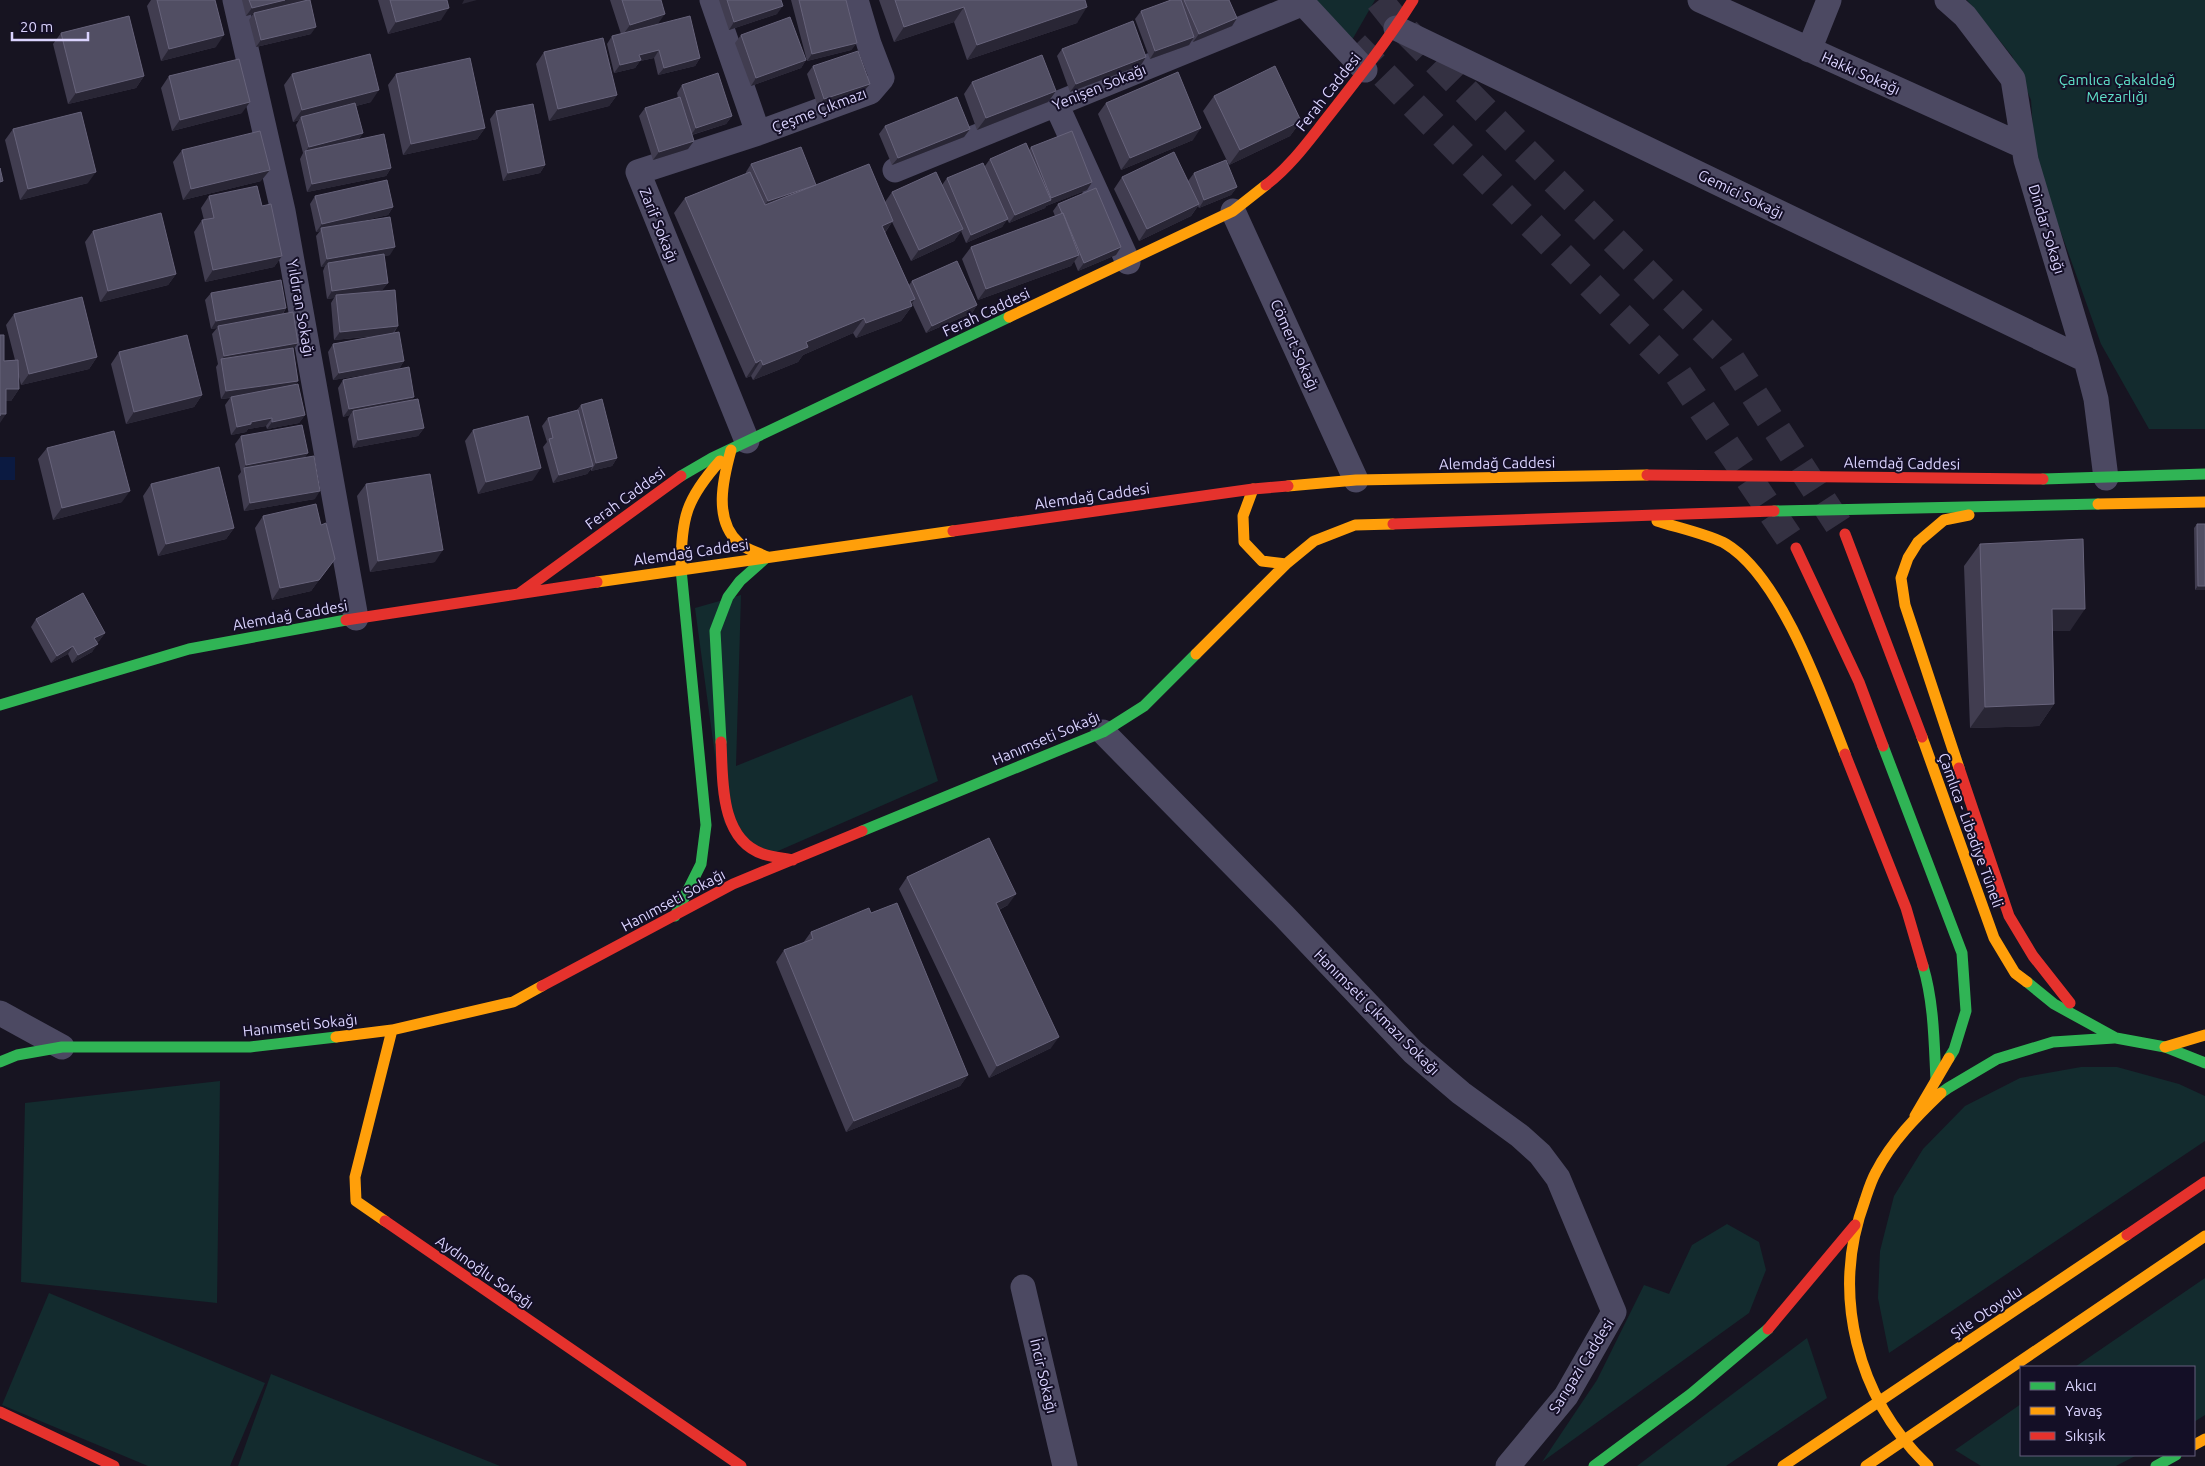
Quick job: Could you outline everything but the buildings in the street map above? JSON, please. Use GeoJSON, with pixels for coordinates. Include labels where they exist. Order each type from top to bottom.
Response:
{"type":"FeatureCollection","features":[{"type":"Feature","properties":{"kind":"main road","name":"Ferah Caddesi"},"geometry":{"type":"LineString","coordinates":[[520,593],[685,473],[739,445],[1234,211],[1286,169],[1365,70],[1396,28],[1413,0]]}},
{"type":"Feature","properties":{"kind":"main road"},"geometry":{"type":"LineString","coordinates":[[739,445],[724,478],[722,493],[728,524],[732,535],[741,544],[767,556],[735,586],[719,611],[715,631],[724,788],[728,813],[734,829],[747,846],[762,854],[792,860]]}},
{"type":"Feature","properties":{"kind":"main road"},"geometry":{"type":"LineString","coordinates":[[676,916],[701,864],[706,825],[681,569],[682,534],[685,513],[690,498],[700,483],[739,445]]}},
{"type":"Feature","properties":{"kind":"main road","name":"Alemdağ Caddesi"},"geometry":{"type":"LineString","coordinates":[[0,705],[190,649],[356,618],[767,556],[1253,489],[1356,480],[1645,475],[2011,480],[2205,474]]}},
{"type":"Feature","properties":{"kind":"main road"},"geometry":{"type":"LineString","coordinates":[[1253,489],[1243,516],[1244,542],[1262,561],[1286,564],[1314,541],[1355,525],[1639,515],[2205,502]]}},
{"type":"Feature","properties":{"kind":"main road"},"geometry":{"type":"LineString","coordinates":[[2008,507],[1944,520],[1918,542],[1908,558],[1901,578],[1905,605],[2009,916],[2033,956],[2084,1020]]}},
{"type":"Feature","properties":{"kind":"main road"},"geometry":{"type":"LineString","coordinates":[[1639,515],[1725,543],[1750,562],[1774,596],[1812,671],[1906,908],[1929,987],[1934,1031],[1936,1080]]}},
{"type":"Feature","properties":{"kind":"main road","name":"Çamlıca - Libadiye Tüneli"},"geometry":{"type":"LineString","coordinates":[[1845,534],[1905,689],[1994,938],[2015,973],[2054,1004],[2116,1038],[2166,1046]]}},
{"type":"Feature","properties":{"kind":"main road"},"geometry":{"type":"LineString","coordinates":[[1796,548],[1859,682],[1962,953],[1966,1011],[1954,1050],[1915,1116],[1889,1149],[1870,1183],[1855,1225],[1848,1273],[1850,1320],[1862,1366],[1883,1412],[1913,1452],[1928,1466]]}},
{"type":"Feature","properties":{"kind":"main road","name":"Hanımseti Sokağı"},"geometry":{"type":"LineString","coordinates":[[0,1062],[17,1055],[62,1046],[250,1046],[392,1030],[513,1002],[733,884],[1103,732],[1144,706],[1286,564]]}},
{"type":"Feature","properties":{"kind":"main road","name":"Aydınoğlu Sokağı"},"geometry":{"type":"LineString","coordinates":[[392,1030],[355,1177],[356,1201],[742,1466]]}},
{"type":"Feature","properties":{"kind":"main road"},"geometry":{"type":"LineString","coordinates":[[2166,1046],[2205,1035]]}},
{"type":"Feature","properties":{"kind":"main road"},"geometry":{"type":"LineString","coordinates":[[1915,1116],[1944,1089],[1978,1067],[2020,1049],[2052,1041],[2079,1038],[2116,1038]]}},
{"type":"Feature","properties":{"kind":"main road"},"geometry":{"type":"LineString","coordinates":[[2166,1046],[2205,1063]]}},
{"type":"Feature","properties":{"kind":"main road","name":"Şile Otoyolu"},"geometry":{"type":"LineString","coordinates":[[1783,1466],[2205,1182]]}},
{"type":"Feature","properties":{"kind":"main road"},"geometry":{"type":"LineString","coordinates":[[1594,1466],[1691,1394],[1772,1325],[1855,1225]]}},
{"type":"Feature","properties":{"kind":"main road"},"geometry":{"type":"LineString","coordinates":[[1866,1466],[2205,1236]]}},
{"type":"Feature","properties":{"kind":"main road"},"geometry":{"type":"LineString","coordinates":[[0,1412],[114,1466]]}},
{"type":"Feature","properties":{"kind":"main road"},"geometry":{"type":"LineString","coordinates":[[2156,1466],[2174,1456]]}},
{"type":"Feature","properties":{"kind":"street","name":"Yıldıran Sokağı"},"geometry":{"type":"LineString","coordinates":[[235,0],[283,211],[356,618]]}},
{"type":"Feature","properties":{"kind":"street"},"geometry":{"type":"LineString","coordinates":[[712,0],[758,133]]}},
{"type":"Feature","properties":{"kind":"street","name":"Çeşme Çıkmazı"},"geometry":{"type":"LineString","coordinates":[[758,133],[870,92],[882,78],[869,44],[856,0]]}},
{"type":"Feature","properties":{"kind":"street","name":"Hakkı Sokağı"},"geometry":{"type":"LineString","coordinates":[[1700,0],[2023,146]]}},
{"type":"Feature","properties":{"kind":"street"},"geometry":{"type":"LineString","coordinates":[[1809,50],[1829,0]]}},
{"type":"Feature","properties":{"kind":"street","name":"Dindar Sokağı"},"geometry":{"type":"LineString","coordinates":[[1947,0],[1966,16],[2013,79],[2023,146],[2096,399],[2106,478]]}},
{"type":"Feature","properties":{"kind":"street"},"geometry":{"type":"LineString","coordinates":[[1302,2],[1365,70]]}},
{"type":"Feature","properties":{"kind":"street","name":"Yenişen Sokağı"},"geometry":{"type":"LineString","coordinates":[[895,170],[1302,2]]}},
{"type":"Feature","properties":{"kind":"street","name":"Gemici Sokağı"},"geometry":{"type":"LineString","coordinates":[[1396,28],[2086,360]]}},
{"type":"Feature","properties":{"kind":"street"},"geometry":{"type":"LineString","coordinates":[[1056,104],[1128,262]]}},
{"type":"Feature","properties":{"kind":"street","name":"Zarif Sokağı"},"geometry":{"type":"LineString","coordinates":[[739,445],[638,172],[758,133]]}},
{"type":"Feature","properties":{"kind":"street","name":"Cömert Sokağı"},"geometry":{"type":"LineString","coordinates":[[1234,211],[1356,480]]}},
{"type":"Feature","properties":{"kind":"street","name":"Hanımseti Çıkmazı Sokağı"},"geometry":{"type":"LineString","coordinates":[[1103,732],[1277,908],[1413,1052],[1461,1094],[1520,1136],[1540,1154],[1558,1178],[1614,1312]]}},
{"type":"Feature","properties":{"kind":"street"},"geometry":{"type":"LineString","coordinates":[[0,1013],[62,1046]]}},
{"type":"Feature","properties":{"kind":"street","name":"İncir Sokağı"},"geometry":{"type":"LineString","coordinates":[[1023,1286],[1065,1466]]}},
{"type":"Feature","properties":{"kind":"street","name":"Sarıgazi Caddesi"},"geometry":{"type":"LineString","coordinates":[[1508,1466],[1566,1396],[1614,1312]]}},
{"type":"Feature","properties":{"kind":"green space"},"geometry":{"type":"Polygon","coordinates":[[[1312,0],[1375,0],[1352,40],[1312,0]]]}},
{"type":"Feature","properties":{"kind":"green space","name":"Çamlıca Çakaldağ Mezarlığı"},"geometry":{"type":"Polygon","coordinates":[[[1967,0],[2205,0],[2205,429],[2149,429],[2101,344],[2035,160],[2031,100],[2012,56],[1967,0]]]}},
{"type":"Feature","properties":{"kind":"green space"},"geometry":{"type":"Polygon","coordinates":[[[741,595],[736,766],[912,695],[938,781],[762,858],[724,822],[695,608],[741,595]]]}},
{"type":"Feature","properties":{"kind":"green space"},"geometry":{"type":"Polygon","coordinates":[[[2081,1067],[2117,1067],[2179,1084],[2205,1096],[2205,1141],[1889,1353],[1878,1298],[1880,1251],[1894,1196],[1923,1149],[1965,1106],[2020,1078],[2081,1067]]]}},
{"type":"Feature","properties":{"kind":"green space"},"geometry":{"type":"Polygon","coordinates":[[[220,1081],[217,1303],[21,1282],[25,1103],[220,1081]]]}},
{"type":"Feature","properties":{"kind":"green space"},"geometry":{"type":"Polygon","coordinates":[[[1727,1224],[1759,1242],[1766,1270],[1749,1313],[1542,1462],[1597,1380],[1644,1285],[1669,1294],[1692,1245],[1727,1224]]]}},
{"type":"Feature","properties":{"kind":"green space"},"geometry":{"type":"Polygon","coordinates":[[[2205,1278],[2205,1415],[2195,1421],[2195,1366],[2076,1366],[2205,1278]]]}},
{"type":"Feature","properties":{"kind":"green space"},"geometry":{"type":"Polygon","coordinates":[[[49,1293],[265,1383],[230,1466],[148,1466],[2,1405],[49,1293]]]}},
{"type":"Feature","properties":{"kind":"green space"},"geometry":{"type":"Polygon","coordinates":[[[1807,1338],[1827,1398],[1726,1466],[1637,1466],[1807,1338]]]}},
{"type":"Feature","properties":{"kind":"green space"},"geometry":{"type":"Polygon","coordinates":[[[271,1374],[500,1466],[238,1466],[271,1374]]]}},
{"type":"Feature","properties":{"kind":"green space"},"geometry":{"type":"Polygon","coordinates":[[[2020,1405],[2020,1456],[2135,1456],[2116,1466],[1981,1466],[1955,1450],[2020,1405]]]}},
{"type":"Feature","properties":{"kind":"water"},"geometry":{"type":"Polygon","coordinates":[[[0,457],[15,457],[15,480],[0,480],[0,457]]]}},
{"type":"Feature","properties":{"kind":"tunnel"},"geometry":{"type":"LineString","coordinates":[[1379,0],[1395,20],[1729,356],[1840,527]]}},
{"type":"Feature","properties":{"kind":"tunnel"},"geometry":{"type":"LineString","coordinates":[[1355,45],[1678,374],[1796,548]]}},
{"type":"Feature","properties":{"kind":"traffic: fast"},"geometry":{"type":"LineString","coordinates":[[681,476],[712,458],[1009,317]]}},
{"type":"Feature","properties":{"kind":"traffic: fast"},"geometry":{"type":"LineString","coordinates":[[2043,479],[2205,474]]}},
{"type":"Feature","properties":{"kind":"traffic: fast"},"geometry":{"type":"LineString","coordinates":[[1774,511],[2098,504]]}},
{"type":"Feature","properties":{"kind":"traffic: fast"},"geometry":{"type":"LineString","coordinates":[[721,742],[715,631],[728,597],[740,581],[767,557]]}},
{"type":"Feature","properties":{"kind":"traffic: fast"},"geometry":{"type":"LineString","coordinates":[[675,916],[701,864],[706,825],[681,569]]}},
{"type":"Feature","properties":{"kind":"traffic: fast"},"geometry":{"type":"LineString","coordinates":[[0,705],[189,649],[346,620]]}},
{"type":"Feature","properties":{"kind":"traffic: fast"},"geometry":{"type":"LineString","coordinates":[[862,831],[1103,732],[1144,706],[1196,654]]}},
{"type":"Feature","properties":{"kind":"traffic: fast"},"geometry":{"type":"LineString","coordinates":[[1883,746],[1962,953],[1966,1011],[1954,1050],[1949,1058]]}},
{"type":"Feature","properties":{"kind":"traffic: fast"},"geometry":{"type":"LineString","coordinates":[[1923,966],[1931,1008],[1936,1080]]}},
{"type":"Feature","properties":{"kind":"traffic: fast"},"geometry":{"type":"LineString","coordinates":[[2027,982],[2054,1004],[2116,1038],[2165,1047],[2205,1063]]}},
{"type":"Feature","properties":{"kind":"traffic: fast"},"geometry":{"type":"LineString","coordinates":[[0,1062],[17,1055],[62,1047],[250,1047],[336,1037]]}},
{"type":"Feature","properties":{"kind":"traffic: fast"},"geometry":{"type":"LineString","coordinates":[[1941,1093],[1997,1059],[2053,1042],[2114,1038]]}},
{"type":"Feature","properties":{"kind":"traffic: fast"},"geometry":{"type":"LineString","coordinates":[[1594,1466],[1691,1394],[1768,1329]]}},
{"type":"Feature","properties":{"kind":"traffic: fast"},"geometry":{"type":"LineString","coordinates":[[2156,1466],[2174,1456]]}},
{"type":"Feature","properties":{"kind":"traffic: slow"},"geometry":{"type":"LineString","coordinates":[[1009,317],[1233,211],[1266,185]]}},
{"type":"Feature","properties":{"kind":"traffic: slow"},"geometry":{"type":"LineString","coordinates":[[731,450],[725,474],[722,499],[726,523],[731,534],[739,543],[767,557]]}},
{"type":"Feature","properties":{"kind":"traffic: slow"},"geometry":{"type":"LineString","coordinates":[[681,569],[682,536],[688,510],[700,487],[720,461]]}},
{"type":"Feature","properties":{"kind":"traffic: slow"},"geometry":{"type":"LineString","coordinates":[[1288,486],[1356,480],[1647,475]]}},
{"type":"Feature","properties":{"kind":"traffic: slow"},"geometry":{"type":"LineString","coordinates":[[1253,489],[1243,516],[1244,542],[1262,561],[1286,564]]}},
{"type":"Feature","properties":{"kind":"traffic: slow"},"geometry":{"type":"LineString","coordinates":[[2098,504],[2205,502]]}},
{"type":"Feature","properties":{"kind":"traffic: slow"},"geometry":{"type":"LineString","coordinates":[[1959,768],[1905,605],[1901,578],[1908,558],[1918,542],[1944,520],[1969,515]]}},
{"type":"Feature","properties":{"kind":"traffic: slow"},"geometry":{"type":"LineString","coordinates":[[1657,521],[1702,534],[1726,544],[1746,560],[1765,582],[1798,639],[1845,754]]}},
{"type":"Feature","properties":{"kind":"traffic: slow"},"geometry":{"type":"LineString","coordinates":[[1196,654],[1286,564],[1314,541],[1355,525],[1393,524]]}},
{"type":"Feature","properties":{"kind":"traffic: slow"},"geometry":{"type":"LineString","coordinates":[[597,582],[953,531]]}},
{"type":"Feature","properties":{"kind":"traffic: slow"},"geometry":{"type":"LineString","coordinates":[[1922,737],[1994,938],[2015,973],[2027,982]]}},
{"type":"Feature","properties":{"kind":"traffic: slow"},"geometry":{"type":"LineString","coordinates":[[336,1037],[392,1030],[513,1002],[542,986]]}},
{"type":"Feature","properties":{"kind":"traffic: slow"},"geometry":{"type":"LineString","coordinates":[[385,1221],[356,1201],[355,1177],[392,1030]]}},
{"type":"Feature","properties":{"kind":"traffic: slow"},"geometry":{"type":"LineString","coordinates":[[2165,1047],[2205,1035]]}},
{"type":"Feature","properties":{"kind":"traffic: slow"},"geometry":{"type":"LineString","coordinates":[[1915,1116],[1949,1058]]}},
{"type":"Feature","properties":{"kind":"traffic: slow"},"geometry":{"type":"LineString","coordinates":[[1928,1466],[1903,1439],[1883,1409],[1868,1377],[1857,1343],[1851,1308],[1850,1272],[1855,1236],[1874,1175],[1897,1140],[1941,1093]]}},
{"type":"Feature","properties":{"kind":"traffic: slow"},"geometry":{"type":"LineString","coordinates":[[1783,1466],[2127,1235]]}},
{"type":"Feature","properties":{"kind":"traffic: slow"},"geometry":{"type":"LineString","coordinates":[[1866,1466],[2205,1236]]}},
{"type":"Feature","properties":{"kind":"traffic: slow"},"geometry":{"type":"LineString","coordinates":[[2195,1444],[2205,1439]]}},
{"type":"Feature","properties":{"kind":"traffic: jam"},"geometry":{"type":"LineString","coordinates":[[1266,185],[1284,169],[1308,142],[1373,58],[1413,0]]}},
{"type":"Feature","properties":{"kind":"traffic: jam"},"geometry":{"type":"LineString","coordinates":[[1647,475],[2043,479]]}},
{"type":"Feature","properties":{"kind":"traffic: jam"},"geometry":{"type":"LineString","coordinates":[[520,593],[681,476]]}},
{"type":"Feature","properties":{"kind":"traffic: jam"},"geometry":{"type":"LineString","coordinates":[[953,531],[1253,489],[1288,486]]}},
{"type":"Feature","properties":{"kind":"traffic: jam"},"geometry":{"type":"LineString","coordinates":[[1393,524],[1774,511]]}},
{"type":"Feature","properties":{"kind":"traffic: jam"},"geometry":{"type":"LineString","coordinates":[[1845,534],[1922,737]]}},
{"type":"Feature","properties":{"kind":"traffic: jam"},"geometry":{"type":"LineString","coordinates":[[1796,548],[1859,682],[1883,746]]}},
{"type":"Feature","properties":{"kind":"traffic: jam"},"geometry":{"type":"LineString","coordinates":[[346,620],[597,582]]}},
{"type":"Feature","properties":{"kind":"traffic: jam"},"geometry":{"type":"LineString","coordinates":[[721,742],[726,806],[738,835],[749,846],[763,854],[793,860]]}},
{"type":"Feature","properties":{"kind":"traffic: jam"},"geometry":{"type":"LineString","coordinates":[[1845,754],[1906,908],[1923,966]]}},
{"type":"Feature","properties":{"kind":"traffic: jam"},"geometry":{"type":"LineString","coordinates":[[1959,768],[2009,916],[2033,956],[2070,1003]]}},
{"type":"Feature","properties":{"kind":"traffic: jam"},"geometry":{"type":"LineString","coordinates":[[542,986],[733,884],[862,831]]}},
{"type":"Feature","properties":{"kind":"traffic: jam"},"geometry":{"type":"LineString","coordinates":[[2127,1235],[2205,1182]]}},
{"type":"Feature","properties":{"kind":"traffic: jam"},"geometry":{"type":"LineString","coordinates":[[385,1221],[741,1466]]}},
{"type":"Feature","properties":{"kind":"traffic: jam"},"geometry":{"type":"LineString","coordinates":[[1768,1329],[1855,1225]]}},
{"type":"Feature","properties":{"kind":"traffic: jam"},"geometry":{"type":"LineString","coordinates":[[0,1412],[114,1466]]}}]}
